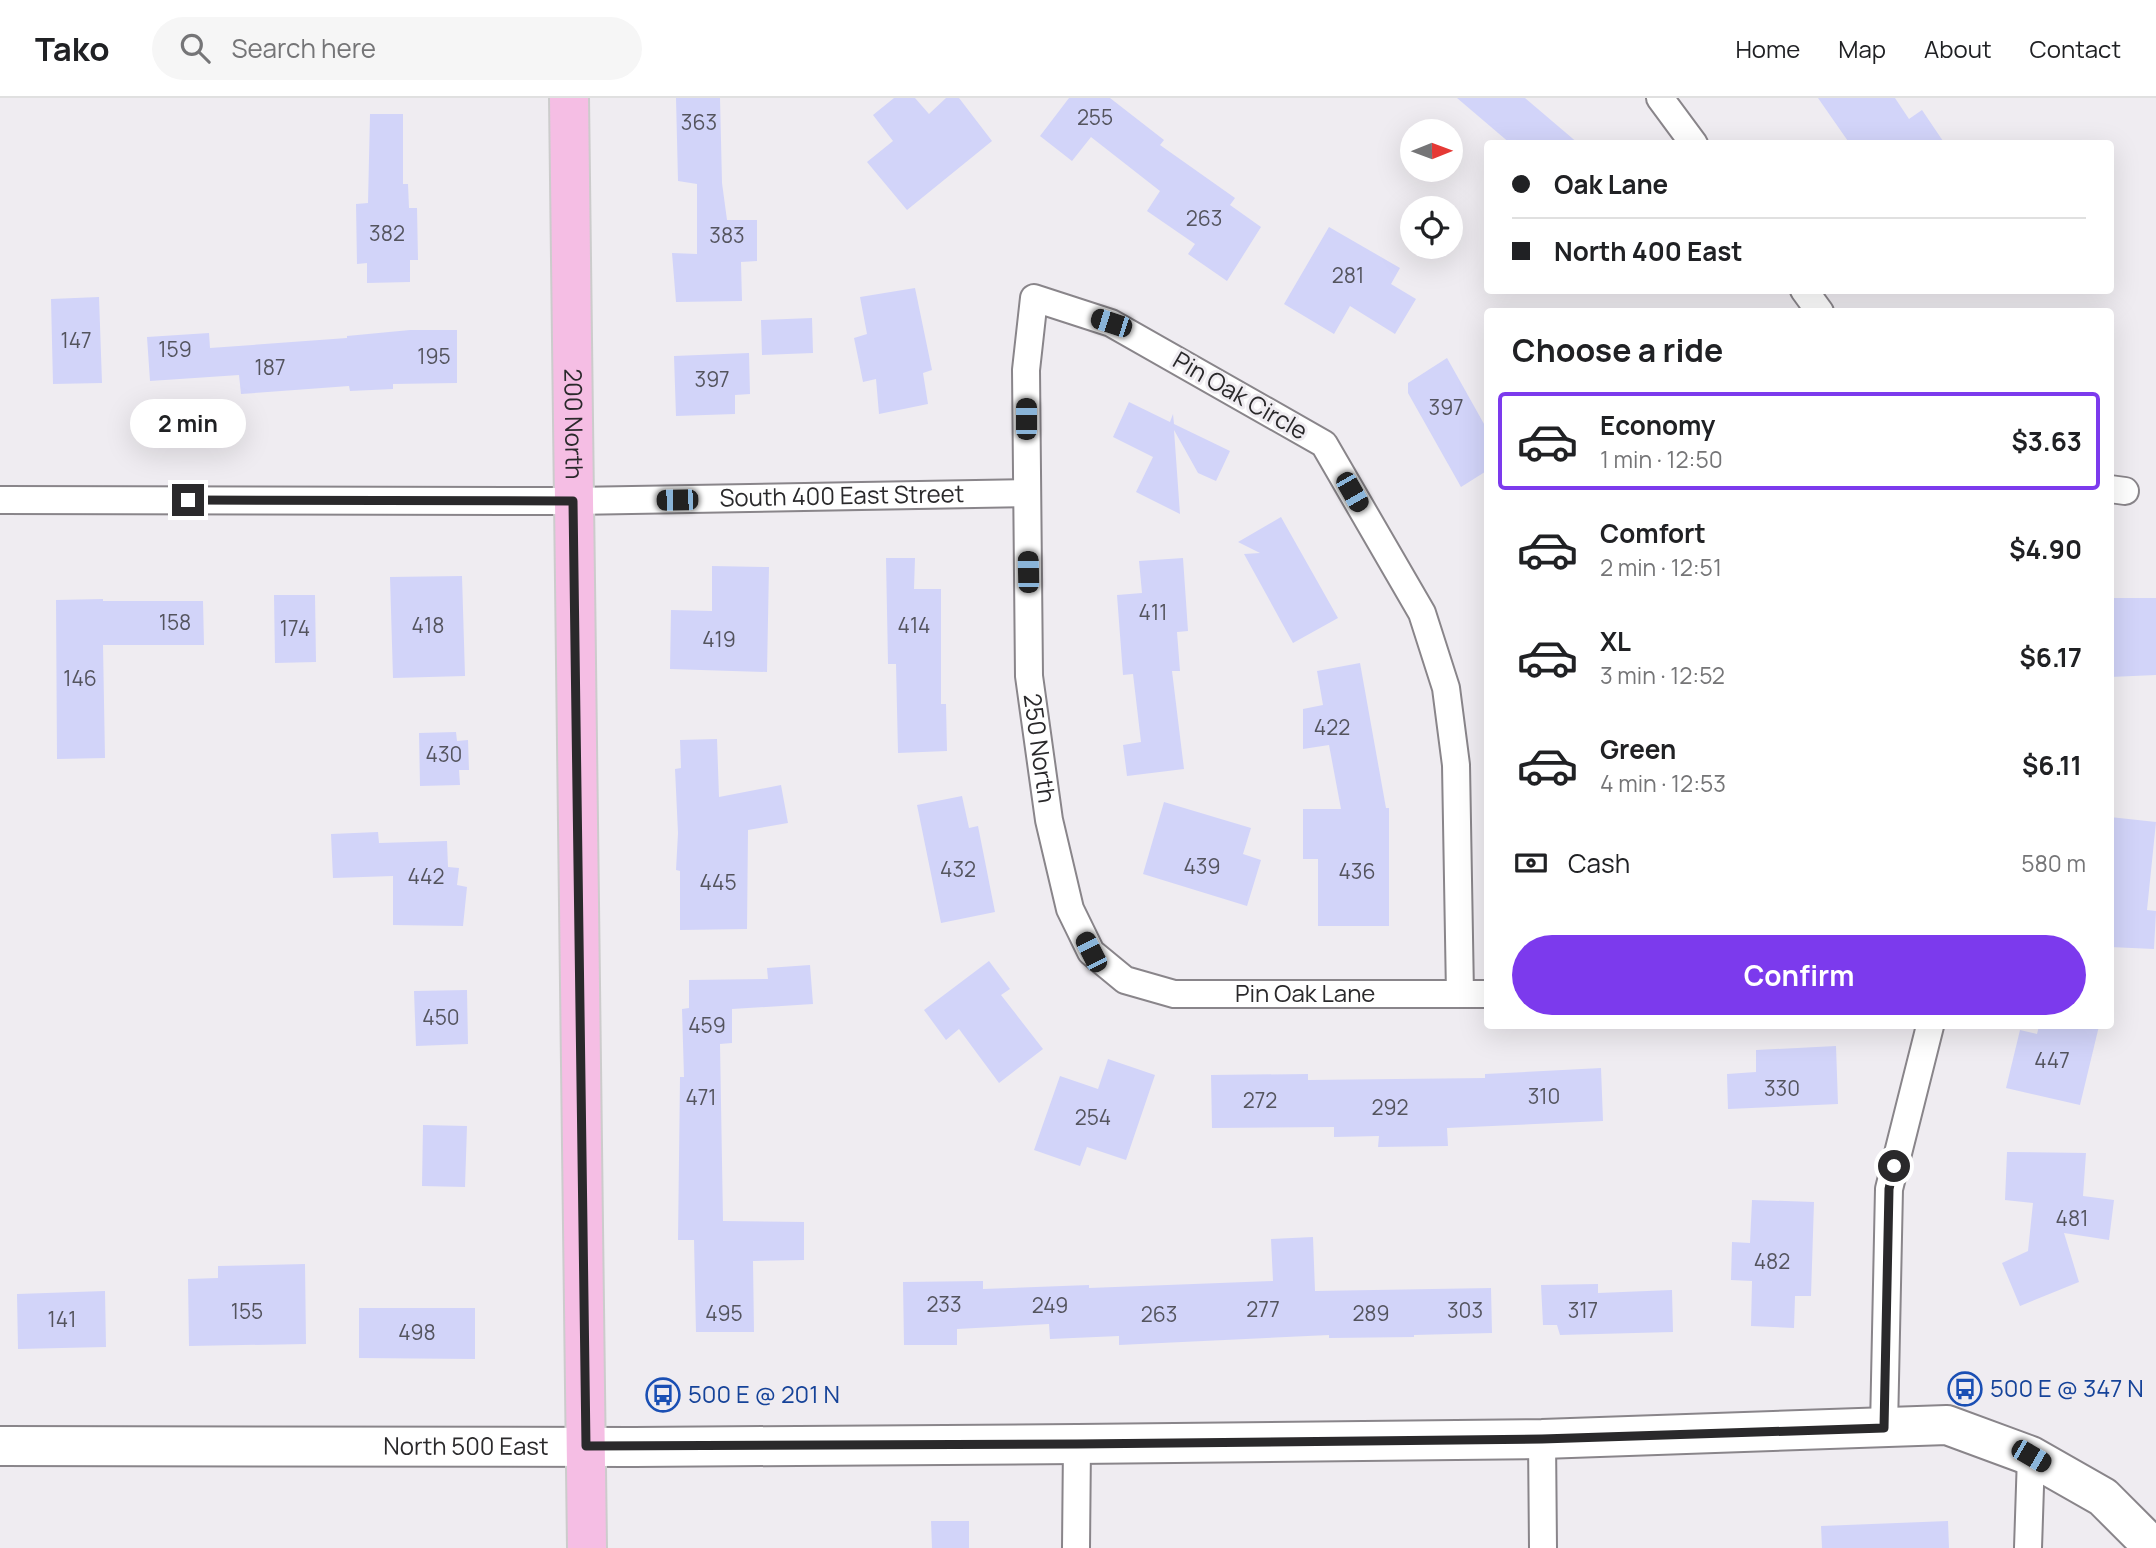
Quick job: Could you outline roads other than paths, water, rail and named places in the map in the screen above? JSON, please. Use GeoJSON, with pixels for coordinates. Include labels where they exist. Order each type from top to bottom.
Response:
{"type":"FeatureCollection","features":[{"type":"Feature","properties":{"kind":"main road","name":"200 North"},"geometry":{"type":"LineString","coordinates":[[569,98],[587,1548]]}},
{"type":"Feature","properties":{"kind":"street"},"geometry":{"type":"LineString","coordinates":[[1660,98],[1691,140]]}},
{"type":"Feature","properties":{"kind":"street","name":"Pin Oak Circle"},"geometry":{"type":"LineString","coordinates":[[1027,494],[1026,370],[1034,298],[1111,323],[1324,444],[1422,613],[1446,688],[1456,765],[1460,994]]}},
{"type":"Feature","properties":{"kind":"street","name":"South 400 East Street"},"geometry":{"type":"LineString","coordinates":[[0,500],[573,501],[1027,494]]}},
{"type":"Feature","properties":{"kind":"street","name":"250 North"},"geometry":{"type":"LineString","coordinates":[[1027,494],[1029,676],[1049,820],[1070,909],[1091,952],[1125,980]]}},
{"type":"Feature","properties":{"kind":"street","name":"Pin Oak Lane"},"geometry":{"type":"LineString","coordinates":[[1125,980],[1174,994],[1484,994]]}},
{"type":"Feature","properties":{"kind":"street"},"geometry":{"type":"LineString","coordinates":[[1884,1428],[1889,1189],[1929,1029]]}},
{"type":"Feature","properties":{"kind":"street","name":"North 500 East"},"geometry":{"type":"LineString","coordinates":[[0,1446],[1077,1444],[1542,1439],[1947,1425],[2031,1456],[2103,1497],[2154,1548]]}},
{"type":"Feature","properties":{"kind":"street"},"geometry":{"type":"LineString","coordinates":[[1542,1439],[1543,1548]]}},
{"type":"Feature","properties":{"kind":"street"},"geometry":{"type":"LineString","coordinates":[[1076,1548],[1077,1444]]}},
{"type":"Feature","properties":{"kind":"street"},"geometry":{"type":"LineString","coordinates":[[2028,1548],[2031,1456]]}},
{"type":"Feature","properties":{"kind":"place","name":"500 E @ 347 N"},"geometry":{"type":"Point","coordinates":[1965,1389]}},
{"type":"Feature","properties":{"kind":"place","name":"500 E @ 201 N"},"geometry":{"type":"Point","coordinates":[663,1395]}}]}
